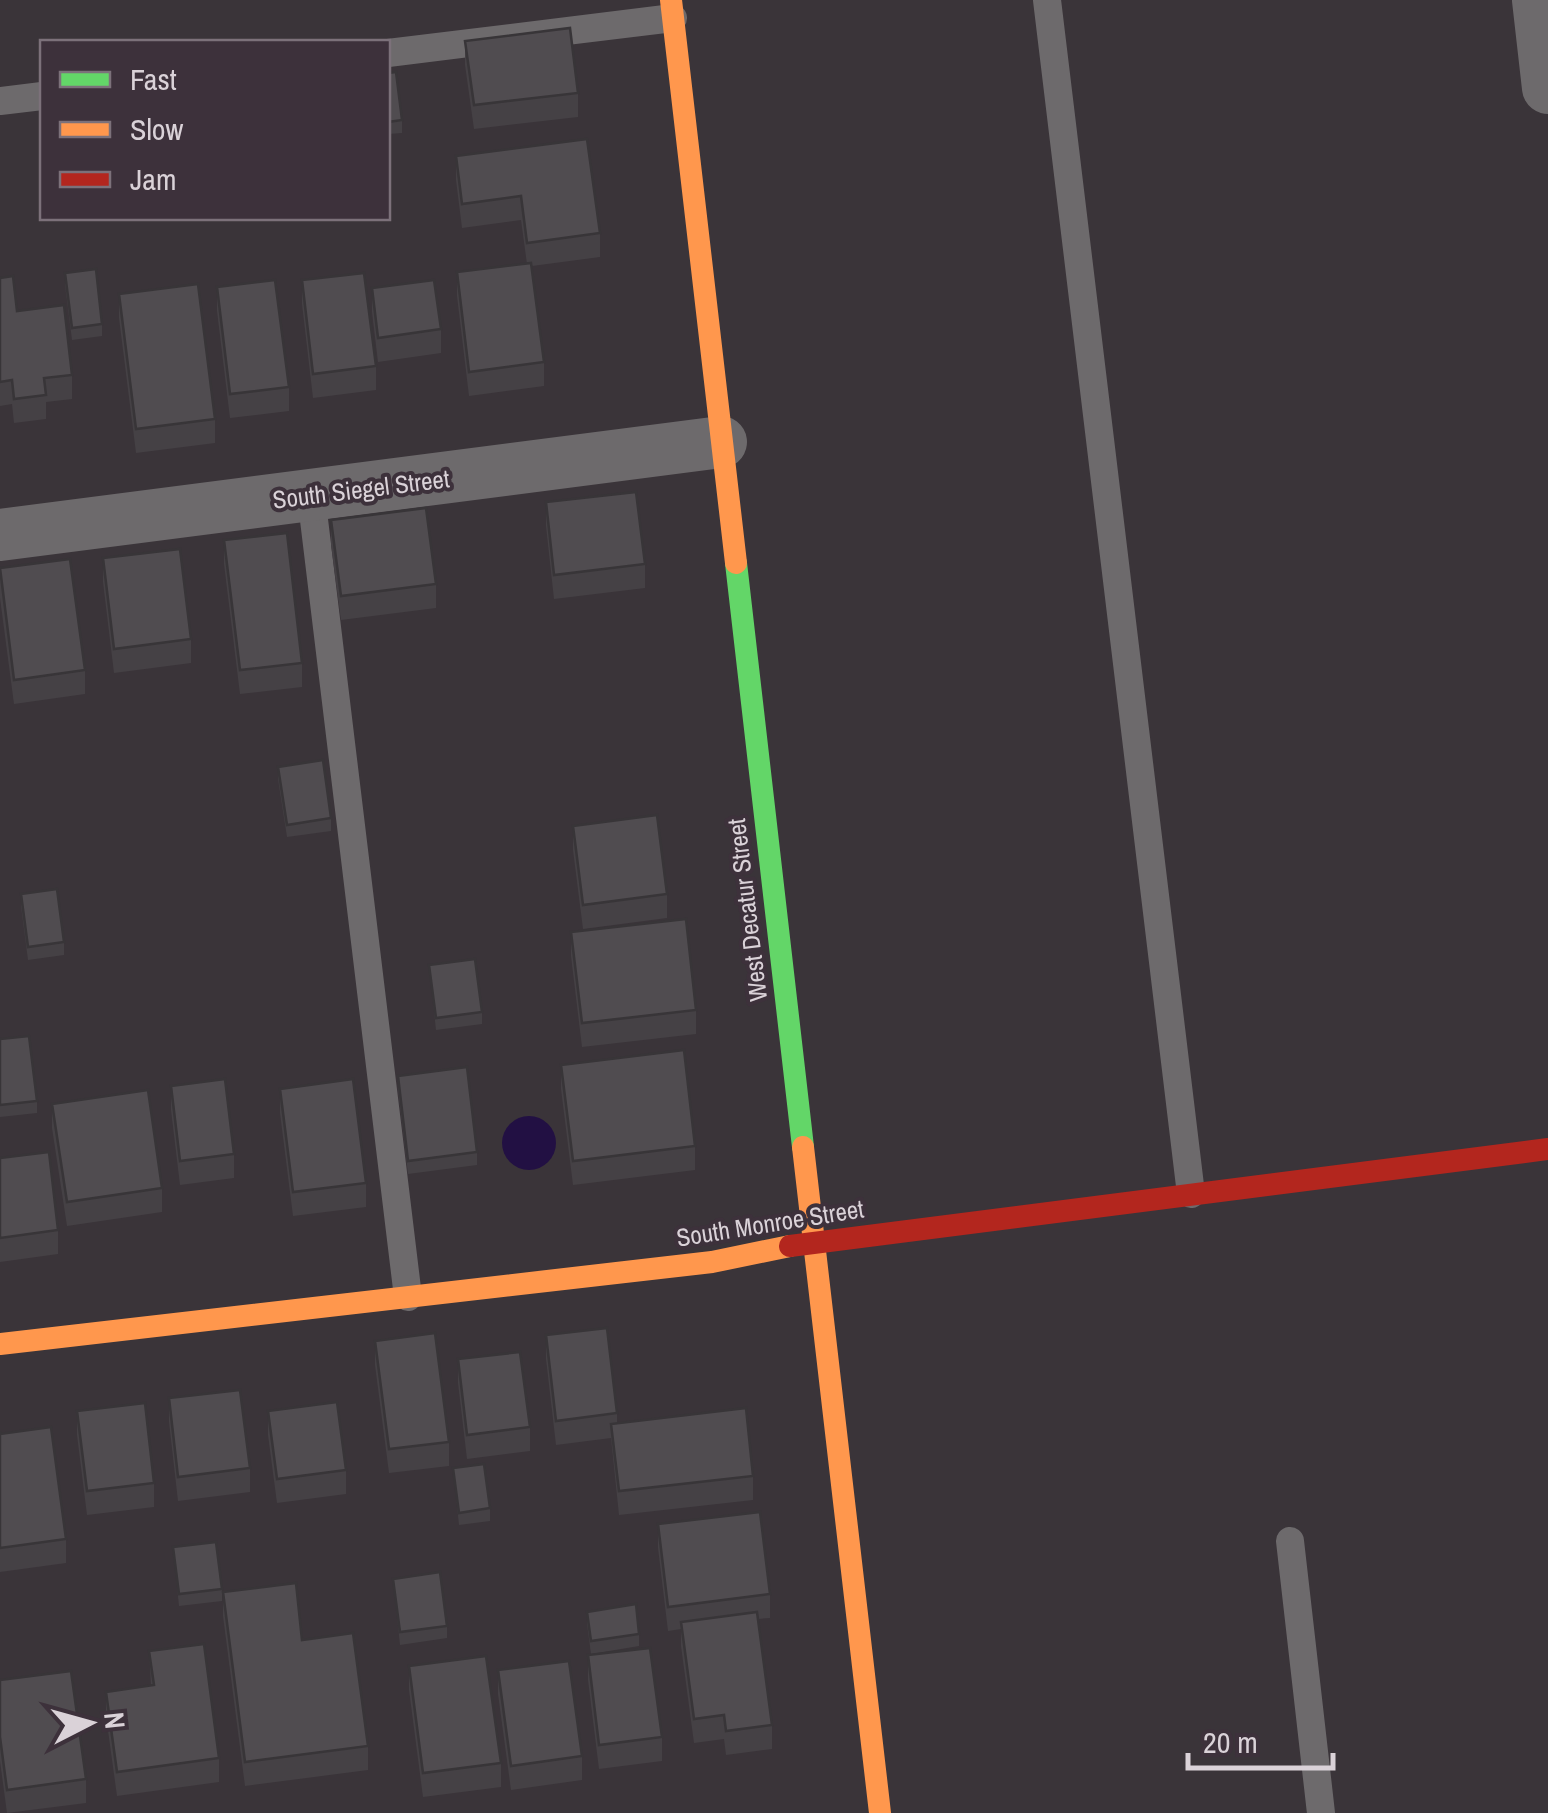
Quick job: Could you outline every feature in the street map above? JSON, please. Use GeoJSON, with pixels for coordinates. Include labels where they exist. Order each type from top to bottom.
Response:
{"type":"FeatureCollection","features":[{"type":"Feature","properties":{"kind":"street"},"geometry":{"type":"LineString","coordinates":[[1538,0],[1548,88]]}},
{"type":"Feature","properties":{"kind":"street","name":"West Decatur Street"},"geometry":{"type":"LineString","coordinates":[[672,9],[880,1813]]}},
{"type":"Feature","properties":{"kind":"street","name":"South Siegel Street"},"geometry":{"type":"LineString","coordinates":[[0,536],[721,442]]}},
{"type":"Feature","properties":{"kind":"street","name":"South Monroe Street"},"geometry":{"type":"LineString","coordinates":[[0,1344],[712,1262],[813,1242],[1548,1150]]}},
{"type":"Feature","properties":{"kind":"lane"},"geometry":{"type":"LineString","coordinates":[[1047,0],[1190,1194]]}},
{"type":"Feature","properties":{"kind":"lane"},"geometry":{"type":"LineString","coordinates":[[390,54],[672,9]]}},
{"type":"Feature","properties":{"kind":"lane"},"geometry":{"type":"LineString","coordinates":[[0,101],[40,96]]}},
{"type":"Feature","properties":{"kind":"lane"},"geometry":{"type":"LineString","coordinates":[[311,495],[408,1297]]}},
{"type":"Feature","properties":{"kind":"lane"},"geometry":{"type":"LineString","coordinates":[[1290,1541],[1322,1813]]}},
{"type":"Feature","properties":{"kind":"shaded area"},"geometry":{"type":"Polygon","coordinates":[[[529,1116],[548,1124],[556,1143],[548,1162],[529,1170],[510,1162],[502,1143],[510,1124],[529,1116]]]}},
{"type":"Feature","properties":{"kind":"building"},"geometry":{"type":"Polygon","coordinates":[[[570,28],[578,93],[474,105],[465,41],[570,28]]]}},
{"type":"Feature","properties":{"kind":"building"},"geometry":{"type":"Polygon","coordinates":[[[396,72],[402,120],[390,122],[390,73],[396,72]]]}},
{"type":"Feature","properties":{"kind":"building"},"geometry":{"type":"Polygon","coordinates":[[[587,139],[600,233],[527,243],[521,196],[462,204],[456,156],[587,139]]]}},
{"type":"Feature","properties":{"kind":"building"},"geometry":{"type":"Polygon","coordinates":[[[531,263],[544,362],[469,372],[457,272],[531,263]]]}},
{"type":"Feature","properties":{"kind":"building"},"geometry":{"type":"Polygon","coordinates":[[[96,269],[102,324],[72,328],[65,273],[96,269]]]}},
{"type":"Feature","properties":{"kind":"building"},"geometry":{"type":"Polygon","coordinates":[[[364,273],[376,366],[313,374],[302,280],[364,273]]]}},
{"type":"Feature","properties":{"kind":"building"},"geometry":{"type":"Polygon","coordinates":[[[13,276],[17,311],[64,305],[72,375],[44,378],[46,395],[14,399],[12,380],[0,382],[0,278],[13,276]]]}},
{"type":"Feature","properties":{"kind":"building"},"geometry":{"type":"Polygon","coordinates":[[[275,280],[289,387],[230,394],[217,287],[275,280]]]}},
{"type":"Feature","properties":{"kind":"building"},"geometry":{"type":"Polygon","coordinates":[[[434,280],[441,329],[378,338],[372,288],[434,280]]]}},
{"type":"Feature","properties":{"kind":"building"},"geometry":{"type":"Polygon","coordinates":[[[198,284],[215,419],[136,429],[119,294],[198,284]]]}},
{"type":"Feature","properties":{"kind":"building"},"geometry":{"type":"Polygon","coordinates":[[[636,492],[645,564],[554,575],[546,502],[636,492]]]}},
{"type":"Feature","properties":{"kind":"building"},"geometry":{"type":"Polygon","coordinates":[[[426,508],[436,584],[341,596],[331,520],[426,508]]]}},
{"type":"Feature","properties":{"kind":"building"},"geometry":{"type":"Polygon","coordinates":[[[287,533],[302,663],[240,670],[224,540],[287,533]]]}},
{"type":"Feature","properties":{"kind":"building"},"geometry":{"type":"Polygon","coordinates":[[[180,549],[191,639],[114,649],[103,558],[180,549]]]}},
{"type":"Feature","properties":{"kind":"building"},"geometry":{"type":"Polygon","coordinates":[[[70,559],[85,670],[14,680],[0,568],[70,559]]]}},
{"type":"Feature","properties":{"kind":"building"},"geometry":{"type":"Polygon","coordinates":[[[323,760],[331,818],[287,825],[278,767],[323,760]]]}},
{"type":"Feature","properties":{"kind":"building"},"geometry":{"type":"Polygon","coordinates":[[[657,815],[667,894],[583,905],[573,826],[657,815]]]}},
{"type":"Feature","properties":{"kind":"building"},"geometry":{"type":"Polygon","coordinates":[[[57,889],[64,942],[28,947],[21,894],[57,889]]]}},
{"type":"Feature","properties":{"kind":"building"},"geometry":{"type":"Polygon","coordinates":[[[686,919],[696,1010],[582,1023],[571,932],[686,919]]]}},
{"type":"Feature","properties":{"kind":"building"},"geometry":{"type":"Polygon","coordinates":[[[475,959],[482,1012],[436,1018],[429,965],[475,959]]]}},
{"type":"Feature","properties":{"kind":"building"},"geometry":{"type":"Polygon","coordinates":[[[29,1036],[37,1101],[0,1105],[0,1039],[29,1036]]]}},
{"type":"Feature","properties":{"kind":"building"},"geometry":{"type":"Polygon","coordinates":[[[684,1050],[695,1146],[573,1161],[561,1065],[684,1050]]]}},
{"type":"Feature","properties":{"kind":"building"},"geometry":{"type":"Polygon","coordinates":[[[467,1067],[477,1152],[408,1161],[398,1076],[467,1067]]]}},
{"type":"Feature","properties":{"kind":"building"},"geometry":{"type":"Polygon","coordinates":[[[225,1079],[234,1154],[180,1161],[171,1086],[225,1079]]]}},
{"type":"Feature","properties":{"kind":"building"},"geometry":{"type":"Polygon","coordinates":[[[353,1079],[366,1183],[293,1192],[280,1089],[353,1079]]]}},
{"type":"Feature","properties":{"kind":"building"},"geometry":{"type":"Polygon","coordinates":[[[148,1090],[162,1188],[67,1202],[52,1104],[148,1090]]]}},
{"type":"Feature","properties":{"kind":"building"},"geometry":{"type":"Polygon","coordinates":[[[49,1152],[58,1230],[0,1238],[0,1158],[49,1152]]]}},
{"type":"Feature","properties":{"kind":"building"},"geometry":{"type":"Polygon","coordinates":[[[607,1328],[617,1413],[556,1421],[546,1335],[607,1328]]]}},
{"type":"Feature","properties":{"kind":"building"},"geometry":{"type":"Polygon","coordinates":[[[435,1333],[449,1442],[389,1449],[375,1341],[435,1333]]]}},
{"type":"Feature","properties":{"kind":"building"},"geometry":{"type":"Polygon","coordinates":[[[520,1352],[530,1427],[467,1435],[458,1359],[520,1352]]]}},
{"type":"Feature","properties":{"kind":"building"},"geometry":{"type":"Polygon","coordinates":[[[240,1390],[250,1468],[178,1477],[169,1398],[240,1390]]]}},
{"type":"Feature","properties":{"kind":"building"},"geometry":{"type":"Polygon","coordinates":[[[337,1402],[346,1470],[277,1479],[268,1411],[337,1402]]]}},
{"type":"Feature","properties":{"kind":"building"},"geometry":{"type":"Polygon","coordinates":[[[145,1403],[154,1483],[87,1491],[77,1411],[145,1403]]]}},
{"type":"Feature","properties":{"kind":"building"},"geometry":{"type":"Polygon","coordinates":[[[746,1408],[753,1476],[619,1491],[611,1424],[746,1408]]]}},
{"type":"Feature","properties":{"kind":"building"},"geometry":{"type":"Polygon","coordinates":[[[51,1427],[66,1539],[0,1548],[0,1434],[51,1427]]]}},
{"type":"Feature","properties":{"kind":"building"},"geometry":{"type":"Polygon","coordinates":[[[484,1464],[490,1508],[459,1513],[453,1468],[484,1464]]]}},
{"type":"Feature","properties":{"kind":"building"},"geometry":{"type":"Polygon","coordinates":[[[760,1512],[770,1594],[668,1607],[658,1524],[760,1512]]]}},
{"type":"Feature","properties":{"kind":"building"},"geometry":{"type":"Polygon","coordinates":[[[216,1542],[222,1589],[179,1594],[173,1547],[216,1542]]]}},
{"type":"Feature","properties":{"kind":"building"},"geometry":{"type":"Polygon","coordinates":[[[440,1572],[447,1626],[400,1632],[393,1579],[440,1572]]]}},
{"type":"Feature","properties":{"kind":"building"},"geometry":{"type":"Polygon","coordinates":[[[296,1583],[302,1640],[353,1633],[368,1746],[245,1762],[223,1592],[296,1583]]]}},
{"type":"Feature","properties":{"kind":"building"},"geometry":{"type":"Polygon","coordinates":[[[636,1604],[639,1634],[591,1641],[587,1612],[636,1604]]]}},
{"type":"Feature","properties":{"kind":"building"},"geometry":{"type":"Polygon","coordinates":[[[757,1612],[772,1725],[726,1731],[724,1715],[694,1719],[681,1622],[757,1612]]]}},
{"type":"Feature","properties":{"kind":"building"},"geometry":{"type":"Polygon","coordinates":[[[204,1644],[219,1758],[117,1772],[106,1692],[154,1685],[149,1651],[204,1644]]]}},
{"type":"Feature","properties":{"kind":"building"},"geometry":{"type":"Polygon","coordinates":[[[650,1648],[662,1737],[599,1745],[588,1655],[650,1648]]]}},
{"type":"Feature","properties":{"kind":"building"},"geometry":{"type":"Polygon","coordinates":[[[486,1656],[501,1763],[423,1773],[409,1666],[486,1656]]]}},
{"type":"Feature","properties":{"kind":"building"},"geometry":{"type":"Polygon","coordinates":[[[569,1661],[582,1756],[511,1766],[498,1670],[569,1661]]]}},
{"type":"Feature","properties":{"kind":"building"},"geometry":{"type":"Polygon","coordinates":[[[71,1671],[86,1779],[7,1790],[0,1737],[0,1680],[71,1671]]]}},
{"type":"Feature","properties":{"kind":"traffic: fast"},"geometry":{"type":"LineString","coordinates":[[736,563],[803,1147]]}},
{"type":"Feature","properties":{"kind":"traffic: slow"},"geometry":{"type":"LineString","coordinates":[[671,0],[736,563]]}},
{"type":"Feature","properties":{"kind":"traffic: slow"},"geometry":{"type":"LineString","coordinates":[[803,1147],[880,1813]]}},
{"type":"Feature","properties":{"kind":"traffic: slow"},"geometry":{"type":"LineString","coordinates":[[0,1344],[712,1262],[790,1246]]}},
{"type":"Feature","properties":{"kind":"traffic: jam"},"geometry":{"type":"LineString","coordinates":[[790,1246],[1548,1149]]}}]}
